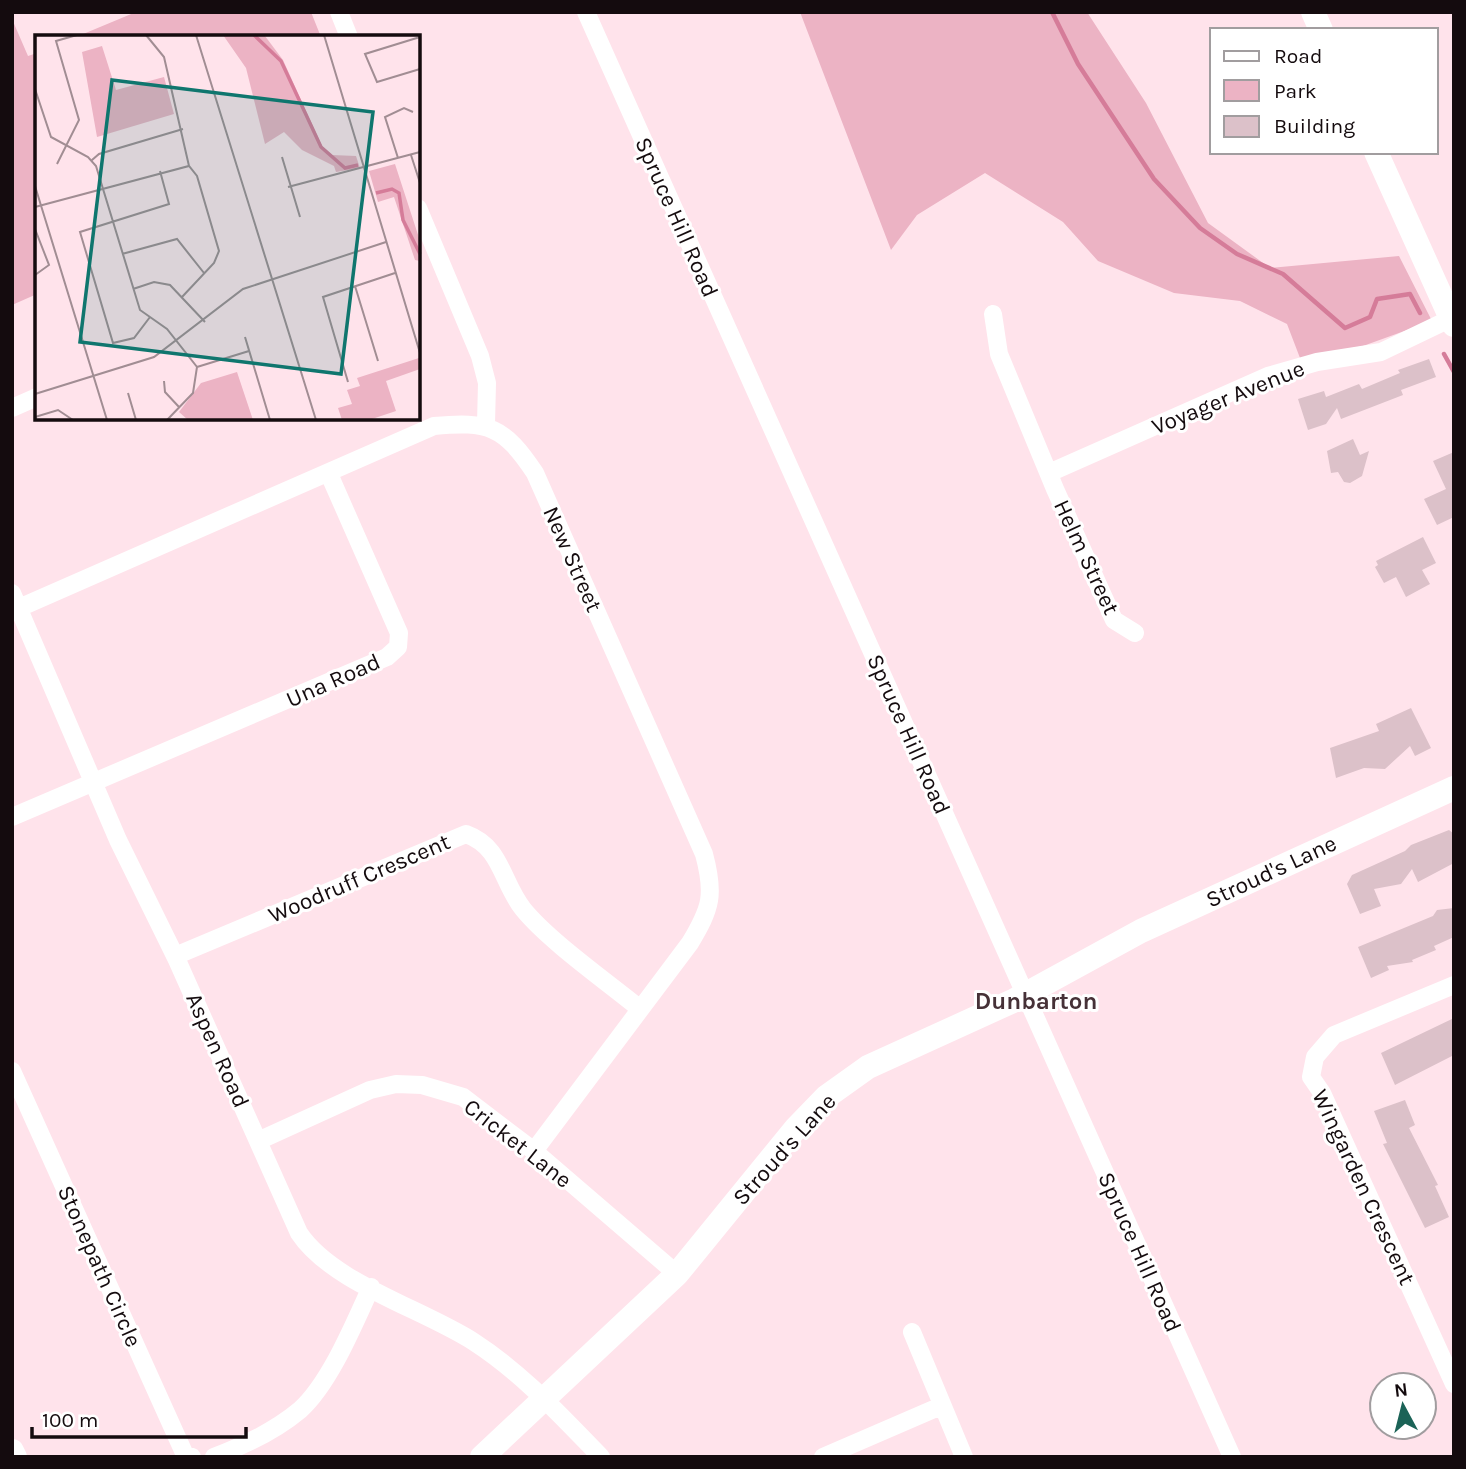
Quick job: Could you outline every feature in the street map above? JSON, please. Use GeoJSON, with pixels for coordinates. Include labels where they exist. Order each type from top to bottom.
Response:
{"type":"FeatureCollection","features":[{"type":"Feature","properties":{"kind":"street"},"geometry":{"type":"LineString","coordinates":[[339,12],[348,35]]}},
{"type":"Feature","properties":{"kind":"street","name":"Spruce Hill Road"},"geometry":{"type":"LineString","coordinates":[[586,12],[1232,1457]]}},
{"type":"Feature","properties":{"kind":"street"},"geometry":{"type":"LineString","coordinates":[[1377,154],[1453,321]]}},
{"type":"Feature","properties":{"kind":"street"},"geometry":{"type":"LineString","coordinates":[[15,604],[329,474],[434,426],[486,424],[487,383],[480,356],[422,227]]}},
{"type":"Feature","properties":{"kind":"street","name":"Helm Street"},"geometry":{"type":"LineString","coordinates":[[993,314],[999,354],[1048,473],[1114,620],[1135,633]]}},
{"type":"Feature","properties":{"kind":"street","name":"Voyager Avenue"},"geometry":{"type":"LineString","coordinates":[[1048,473],[1268,376],[1318,362],[1381,352],[1453,321]]}},
{"type":"Feature","properties":{"kind":"street"},"geometry":{"type":"LineString","coordinates":[[12,408],[35,398]]}},
{"type":"Feature","properties":{"kind":"street","name":"New Street"},"geometry":{"type":"LineString","coordinates":[[486,424],[522,453],[535,473],[707,865],[709,911],[690,943],[534,1151]]}},
{"type":"Feature","properties":{"kind":"street","name":"Una Road"},"geometry":{"type":"LineString","coordinates":[[94,784],[387,657],[398,646],[399,634],[329,474]]}},
{"type":"Feature","properties":{"kind":"street","name":"Aspen Road"},"geometry":{"type":"LineString","coordinates":[[15,604],[299,1233],[311,1252],[474,1342],[546,1399],[601,1457]]}},
{"type":"Feature","properties":{"kind":"street"},"geometry":{"type":"LineString","coordinates":[[12,817],[94,784]]}},
{"type":"Feature","properties":{"kind":"street","name":"Stroud's Lane"},"geometry":{"type":"LineString","coordinates":[[482,1457],[677,1274],[796,1128],[826,1097],[869,1067],[1024,993],[1140,931],[1454,788]]}},
{"type":"Feature","properties":{"kind":"street","name":"Woodruff Crescent"},"geometry":{"type":"LineString","coordinates":[[175,956],[466,834],[483,841],[496,858],[512,894],[529,916],[639,1009]]}},
{"type":"Feature","properties":{"kind":"street","name":"Wingarden Crescent"},"geometry":{"type":"LineString","coordinates":[[1454,985],[1334,1035],[1315,1057],[1311,1077],[1322,1093],[1380,1216],[1454,1384]]}},
{"type":"Feature","properties":{"kind":"street","name":"Stonepath Circle"},"geometry":{"type":"LineString","coordinates":[[12,1071],[185,1455],[192,1457]]}},
{"type":"Feature","properties":{"kind":"street","name":"Cricket Lane"},"geometry":{"type":"LineString","coordinates":[[258,1141],[369,1090],[396,1084],[422,1084],[463,1097],[534,1151],[677,1274]]}},
{"type":"Feature","properties":{"kind":"street"},"geometry":{"type":"LineString","coordinates":[[214,1457],[260,1436],[299,1410],[316,1392],[371,1287]]}},
{"type":"Feature","properties":{"kind":"street"},"geometry":{"type":"LineString","coordinates":[[912,1332],[964,1457]]}},
{"type":"Feature","properties":{"kind":"street"},"geometry":{"type":"LineString","coordinates":[[823,1457],[941,1406]]}},
{"type":"Feature","properties":{"kind":"street"},"geometry":{"type":"LineString","coordinates":[[12,1451],[15,1457]]}},
{"type":"Feature","properties":{"kind":"green space"},"geometry":{"type":"Polygon","coordinates":[[[136,12],[311,12],[320,35],[81,35],[136,12]]]}},
{"type":"Feature","properties":{"kind":"green space"},"geometry":{"type":"Polygon","coordinates":[[[800,12],[1087,12],[1146,103],[1208,223],[1270,268],[1399,256],[1432,321],[1363,346],[1300,358],[1287,324],[1240,301],[1174,293],[1098,261],[1063,222],[985,173],[917,215],[891,250],[800,12]]]}},
{"type":"Feature","properties":{"kind":"green space"},"geometry":{"type":"Polygon","coordinates":[[[12,19],[28,56],[35,54],[35,295],[12,305],[12,19]]]}},
{"type":"Feature","properties":{"kind":"building"},"geometry":{"type":"Polygon","coordinates":[[[1429,359],[1436,377],[1401,390],[1403,395],[1341,419],[1337,408],[1326,424],[1308,430],[1298,399],[1324,391],[1326,397],[1359,384],[1362,389],[1400,373],[1398,370],[1429,359]]]}},
{"type":"Feature","properties":{"kind":"building"},"geometry":{"type":"Polygon","coordinates":[[[1353,439],[1360,455],[1369,451],[1362,476],[1350,483],[1344,482],[1338,472],[1331,473],[1327,451],[1353,439]]]}},
{"type":"Feature","properties":{"kind":"building"},"geometry":{"type":"Polygon","coordinates":[[[1454,452],[1454,517],[1437,525],[1424,499],[1446,489],[1433,461],[1454,452]]]}},
{"type":"Feature","properties":{"kind":"building"},"geometry":{"type":"Polygon","coordinates":[[[1423,537],[1436,563],[1422,570],[1430,584],[1406,597],[1396,577],[1384,583],[1375,567],[1378,565],[1376,561],[1423,537]]]}},
{"type":"Feature","properties":{"kind":"building"},"geometry":{"type":"Polygon","coordinates":[[[1411,708],[1431,748],[1415,756],[1410,746],[1385,769],[1364,768],[1336,778],[1330,748],[1379,731],[1376,724],[1411,708]]]}},
{"type":"Feature","properties":{"kind":"building"},"geometry":{"type":"Polygon","coordinates":[[[1449,830],[1454,834],[1454,863],[1418,882],[1412,869],[1401,884],[1374,889],[1381,906],[1360,914],[1347,884],[1352,875],[1405,851],[1411,845],[1449,830]]]}},
{"type":"Feature","properties":{"kind":"building"},"geometry":{"type":"Polygon","coordinates":[[[1454,908],[1454,937],[1434,946],[1436,950],[1412,960],[1413,962],[1387,966],[1389,970],[1371,978],[1358,947],[1433,916],[1437,910],[1454,908]]]}},
{"type":"Feature","properties":{"kind":"building"},"geometry":{"type":"Polygon","coordinates":[[[1454,1018],[1454,1055],[1395,1085],[1381,1053],[1454,1018]]]}},
{"type":"Feature","properties":{"kind":"building"},"geometry":{"type":"Polygon","coordinates":[[[1405,1100],[1415,1125],[1409,1128],[1438,1185],[1435,1186],[1449,1217],[1425,1228],[1383,1144],[1387,1143],[1374,1111],[1405,1100]]]}},
{"type":"Feature","properties":{"kind":"waterway"},"geometry":{"type":"LineString","coordinates":[[1052,12],[1078,64],[1154,179],[1200,228],[1237,254],[1283,274],[1345,328],[1370,317],[1377,299],[1410,294],[1420,313]]}},
{"type":"Feature","properties":{"kind":"waterway"},"geometry":{"type":"LineString","coordinates":[[1444,354],[1454,372]]}},
{"type":"Feature","properties":{"kind":"district","name":"Dunbarton"},"geometry":{"type":"Point","coordinates":[1036,1001]}}]}
